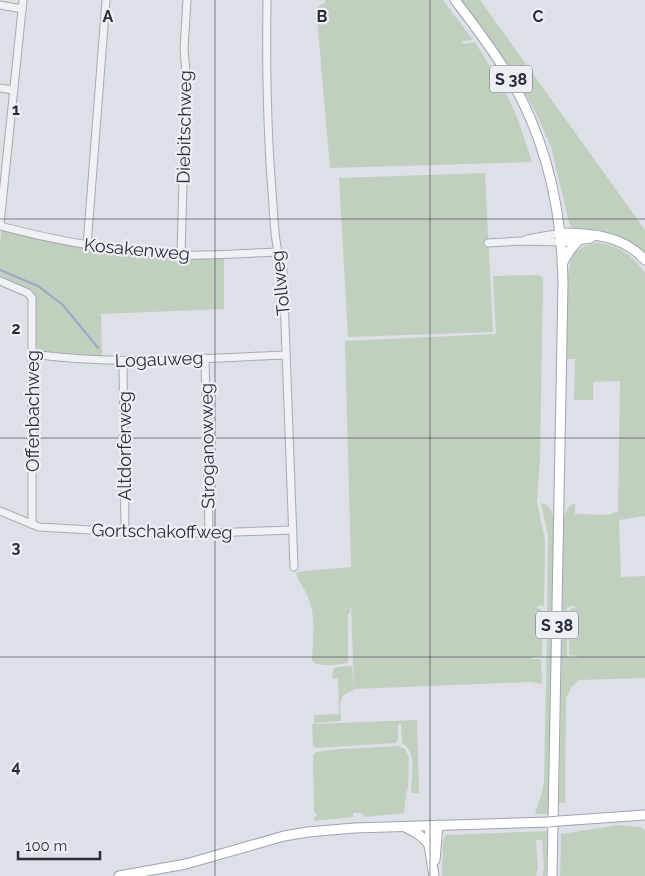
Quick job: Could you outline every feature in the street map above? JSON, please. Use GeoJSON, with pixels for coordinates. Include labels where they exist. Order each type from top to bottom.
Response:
{"type":"FeatureCollection","features":[{"type":"Feature","properties":{"kind":"main road","name":"S 38"},"geometry":{"type":"LineString","coordinates":[[455,0],[506,72],[531,119],[544,152],[550,175],[561,238],[552,876]]}},
{"type":"Feature","properties":{"kind":"main road"},"geometry":{"type":"LineString","coordinates":[[561,238],[579,240],[599,236]]}},
{"type":"Feature","properties":{"kind":"main road"},"geometry":{"type":"LineString","coordinates":[[561,238],[599,236],[621,242],[635,250],[645,260]]}},
{"type":"Feature","properties":{"kind":"main road"},"geometry":{"type":"LineString","coordinates":[[562,264],[570,250],[579,240]]}},
{"type":"Feature","properties":{"kind":"main road"},"geometry":{"type":"LineString","coordinates":[[119,876],[186,864],[284,836],[354,828],[554,821],[645,815]]}},
{"type":"Feature","properties":{"kind":"main road"},"geometry":{"type":"LineString","coordinates":[[632,817],[645,822]]}},
{"type":"Feature","properties":{"kind":"main road"},"geometry":{"type":"LineString","coordinates":[[434,825],[430,845],[434,866]]}},
{"type":"Feature","properties":{"kind":"main road"},"geometry":{"type":"LineString","coordinates":[[434,825],[434,876]]}},
{"type":"Feature","properties":{"kind":"main road"},"geometry":{"type":"LineString","coordinates":[[402,826],[418,834],[430,845]]}},
{"type":"Feature","properties":{"kind":"street"},"geometry":{"type":"LineString","coordinates":[[0,225],[2,176],[23,0]]}},
{"type":"Feature","properties":{"kind":"street"},"geometry":{"type":"LineString","coordinates":[[86,246],[106,0]]}},
{"type":"Feature","properties":{"kind":"street","name":"Diebitschweg"},"geometry":{"type":"LineString","coordinates":[[182,255],[186,73],[184,49],[187,0]]}},
{"type":"Feature","properties":{"kind":"street","name":"Tollweg"},"geometry":{"type":"LineString","coordinates":[[267,0],[267,85],[270,159],[277,252],[283,270],[294,567]]}},
{"type":"Feature","properties":{"kind":"street"},"geometry":{"type":"LineString","coordinates":[[0,5],[22,9]]}},
{"type":"Feature","properties":{"kind":"street"},"geometry":{"type":"LineString","coordinates":[[0,88],[13,90]]}},
{"type":"Feature","properties":{"kind":"street","name":"Kosakenweg"},"geometry":{"type":"LineString","coordinates":[[0,225],[86,246],[182,255],[277,252]]}},
{"type":"Feature","properties":{"kind":"street"},"geometry":{"type":"LineString","coordinates":[[488,242],[561,238]]}},
{"type":"Feature","properties":{"kind":"street","name":"Offenbachweg"},"geometry":{"type":"LineString","coordinates":[[0,281],[28,293],[32,298],[32,524]]}},
{"type":"Feature","properties":{"kind":"street","name":"Logauweg"},"geometry":{"type":"LineString","coordinates":[[32,354],[68,359],[124,361],[286,355]]}},
{"type":"Feature","properties":{"kind":"street","name":"Stroganowweg"},"geometry":{"type":"LineString","coordinates":[[205,358],[209,533]]}},
{"type":"Feature","properties":{"kind":"street","name":"Altdorferweg"},"geometry":{"type":"LineString","coordinates":[[124,361],[125,532]]}},
{"type":"Feature","properties":{"kind":"street","name":"Gortschakoffweg"},"geometry":{"type":"LineString","coordinates":[[0,512],[40,527],[125,532],[209,533],[292,530]]}},
{"type":"Feature","properties":{"kind":"green space"},"geometry":{"type":"Polygon","coordinates":[[[325,0],[443,0],[473,40],[462,41],[463,44],[475,42],[504,89],[517,117],[532,162],[330,168],[317,18],[317,7],[325,3],[325,0]]]}},
{"type":"Feature","properties":{"kind":"green space"},"geometry":{"type":"Polygon","coordinates":[[[461,0],[480,0],[645,230],[645,253],[628,240],[615,234],[578,229],[570,226],[551,147],[536,113],[514,74],[461,0]]]}},
{"type":"Feature","properties":{"kind":"green space"},"geometry":{"type":"Polygon","coordinates":[[[485,173],[493,332],[348,337],[339,178],[485,173]]]}},
{"type":"Feature","properties":{"kind":"green space"},"geometry":{"type":"Polygon","coordinates":[[[2,229],[87,248],[224,256],[224,309],[101,314],[102,356],[70,356],[35,350],[35,297],[0,278],[0,241],[2,229]]]}},
{"type":"Feature","properties":{"kind":"green space"},"geometry":{"type":"Polygon","coordinates":[[[597,243],[612,246],[624,252],[645,273],[645,516],[619,520],[621,577],[645,576],[645,678],[579,680],[571,688],[566,698],[565,803],[559,803],[562,634],[567,635],[567,657],[577,658],[577,656],[570,655],[569,653],[570,609],[575,608],[575,606],[567,607],[567,629],[562,631],[564,516],[568,508],[573,504],[575,504],[575,514],[609,515],[618,511],[620,381],[593,382],[593,400],[574,400],[575,359],[566,359],[566,305],[568,278],[573,252],[584,246],[597,243]]]}},
{"type":"Feature","properties":{"kind":"green space"},"geometry":{"type":"Polygon","coordinates":[[[538,275],[543,278],[540,459],[537,502],[545,540],[544,606],[537,606],[543,612],[542,656],[532,657],[531,659],[540,659],[541,661],[542,684],[530,682],[354,689],[351,607],[350,614],[348,614],[348,662],[331,665],[314,663],[312,659],[313,614],[308,596],[296,572],[351,567],[345,341],[496,334],[493,276],[538,275]]]}},
{"type":"Feature","properties":{"kind":"green space"},"geometry":{"type":"Polygon","coordinates":[[[541,503],[550,509],[554,520],[552,631],[547,631],[548,535],[541,503]]]}},
{"type":"Feature","properties":{"kind":"green space"},"geometry":{"type":"Polygon","coordinates":[[[547,634],[552,634],[549,814],[535,814],[544,781],[547,634]]]}},
{"type":"Feature","properties":{"kind":"green space"},"geometry":{"type":"Polygon","coordinates":[[[352,666],[354,690],[348,692],[342,698],[340,706],[341,721],[314,723],[314,715],[339,714],[338,679],[332,678],[333,670],[336,667],[352,666]]]}},
{"type":"Feature","properties":{"kind":"green space"},"geometry":{"type":"Polygon","coordinates":[[[417,720],[419,793],[411,793],[412,759],[407,747],[402,743],[401,724],[398,725],[398,740],[396,743],[316,748],[313,746],[312,724],[417,720]]]}},
{"type":"Feature","properties":{"kind":"green space"},"geometry":{"type":"Polygon","coordinates":[[[398,746],[405,749],[409,758],[408,789],[404,813],[364,817],[363,813],[353,813],[353,817],[314,821],[314,817],[317,814],[314,812],[313,755],[316,752],[398,746]]]}},
{"type":"Feature","properties":{"kind":"green space"},"geometry":{"type":"Polygon","coordinates":[[[619,825],[641,827],[645,831],[645,876],[560,876],[561,834],[619,825]]]}},
{"type":"Feature","properties":{"kind":"green space"},"geometry":{"type":"Polygon","coordinates":[[[547,831],[546,876],[542,876],[544,867],[542,840],[536,840],[538,867],[536,876],[442,876],[443,840],[446,835],[547,831]]]}},
{"type":"Feature","properties":{"kind":"waterway"},"geometry":{"type":"LineString","coordinates":[[0,270],[38,286],[63,305],[98,348]]}}]}
